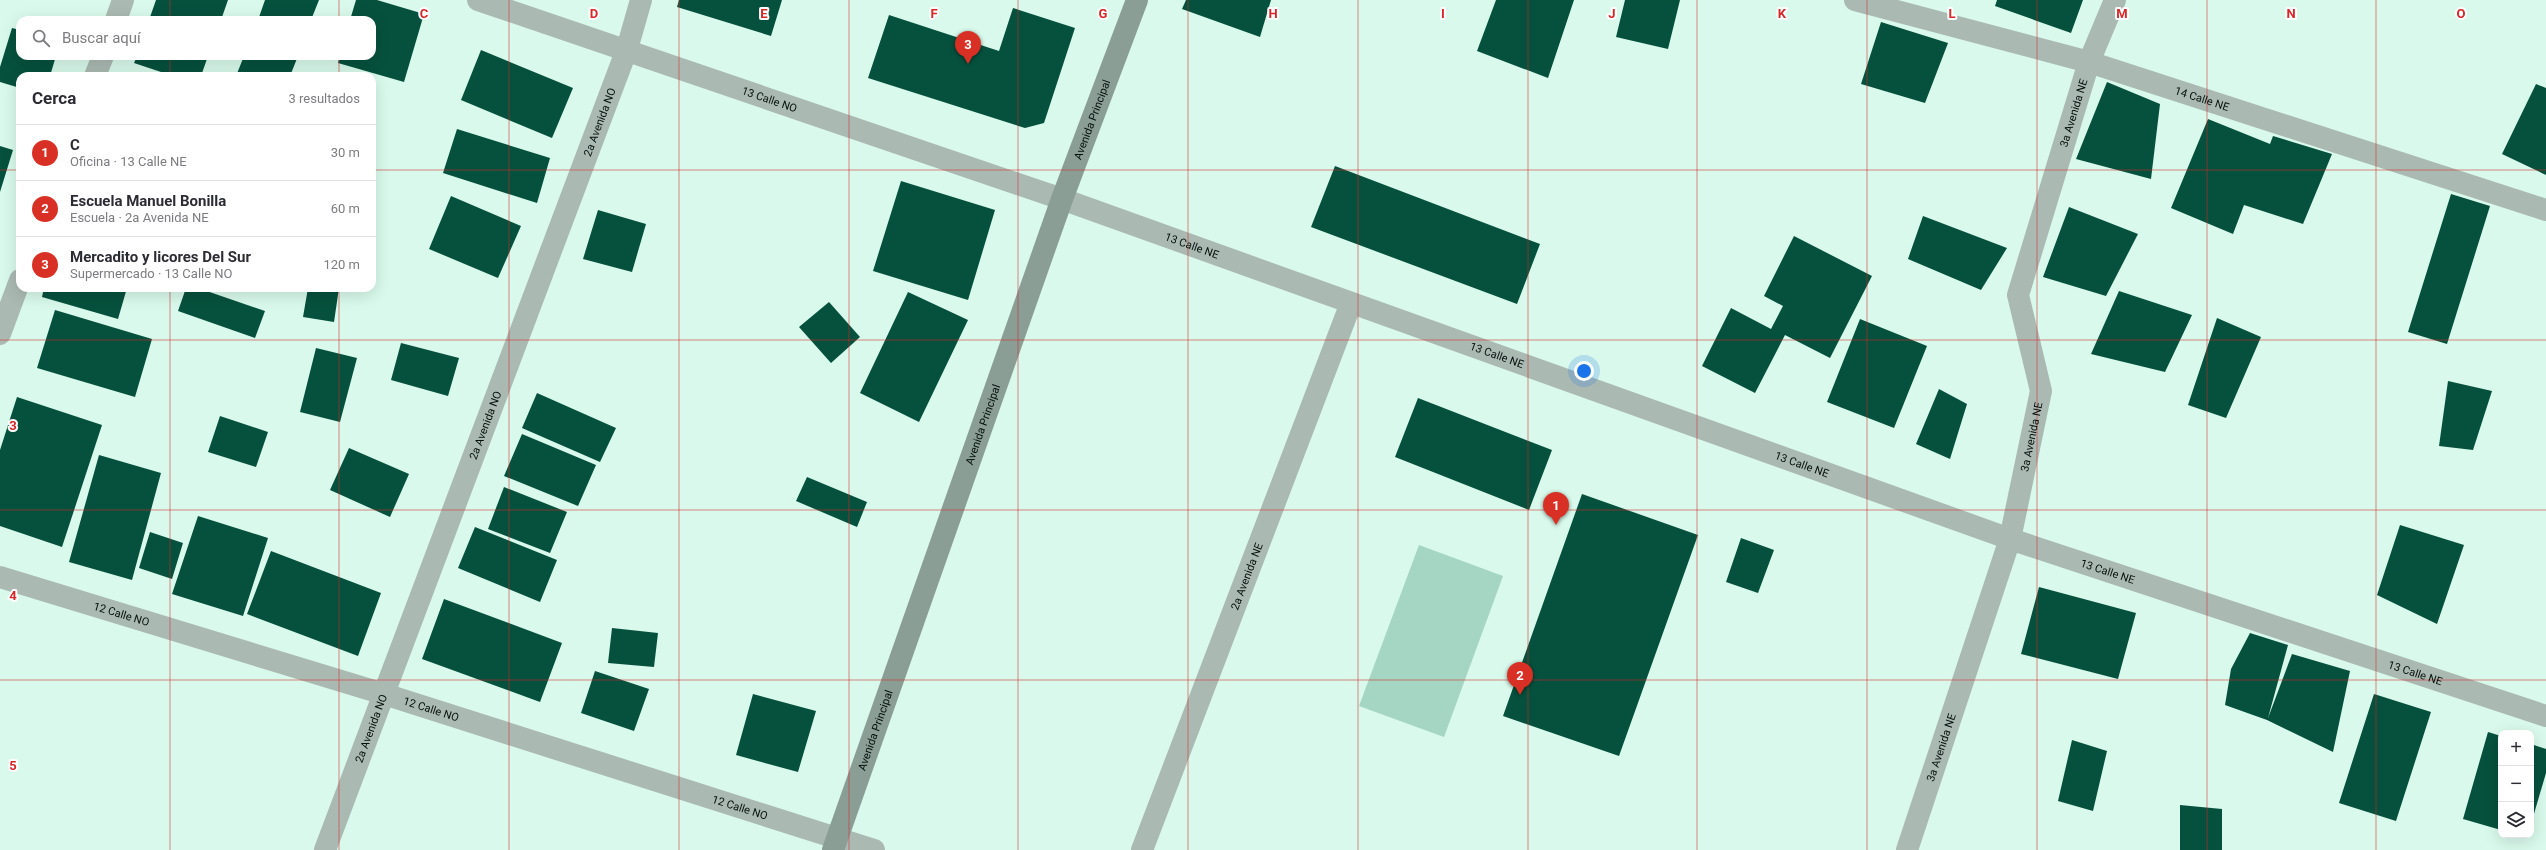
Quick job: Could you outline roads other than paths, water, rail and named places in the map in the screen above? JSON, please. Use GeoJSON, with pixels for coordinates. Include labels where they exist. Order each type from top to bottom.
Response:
{"type":"FeatureCollection","features":[{"type":"Feature","properties":{"kind":"street"},"geometry":{"type":"LineString","coordinates":[[117,16],[123,0]]}},
{"type":"Feature","properties":{"kind":"street","name":"13 Calle NO"},"geometry":{"type":"LineString","coordinates":[[478,0],[627,49],[1062,199]]}},
{"type":"Feature","properties":{"kind":"street","name":"2a Avenida NO"},"geometry":{"type":"LineString","coordinates":[[325,850],[627,49],[641,0]]}},
{"type":"Feature","properties":{"kind":"street","name":"Avenida Principal"},"geometry":{"type":"LineString","coordinates":[[835,844],[1062,199],[1137,0]]}},
{"type":"Feature","properties":{"kind":"street","name":"14 Calle NE"},"geometry":{"type":"LineString","coordinates":[[1855,0],[2089,62],[2546,210]]}},
{"type":"Feature","properties":{"kind":"street","name":"3a Avenida NE"},"geometry":{"type":"LineString","coordinates":[[1907,850],[2010,539],[2042,391],[2018,295],[2089,62],[2115,0]]}},
{"type":"Feature","properties":{"kind":"street"},"geometry":{"type":"LineString","coordinates":[[97,72],[101,60]]}},
{"type":"Feature","properties":{"kind":"street","name":"13 Calle NE"},"geometry":{"type":"LineString","coordinates":[[1062,199],[2010,539],[2546,716]]}},
{"type":"Feature","properties":{"kind":"street"},"geometry":{"type":"LineString","coordinates":[[0,334],[16,291]]}},
{"type":"Feature","properties":{"kind":"street","name":"2a Avenida NE"},"geometry":{"type":"LineString","coordinates":[[1142,850],[1352,303]]}},
{"type":"Feature","properties":{"kind":"street","name":"12 Calle NO"},"geometry":{"type":"LineString","coordinates":[[0,577],[384,694],[835,844],[874,850]]}},
{"type":"Feature","properties":{"kind":"place","name":"Mercadito y licores Del Sur"},"geometry":{"type":"Point","coordinates":[968,64]}},
{"type":"Feature","properties":{"kind":"place","name":"C"},"geometry":{"type":"Point","coordinates":[1556,525]}},
{"type":"Feature","properties":{"kind":"place","name":"Escuela Manuel Bonilla"},"geometry":{"type":"Point","coordinates":[1520,695]}}]}
